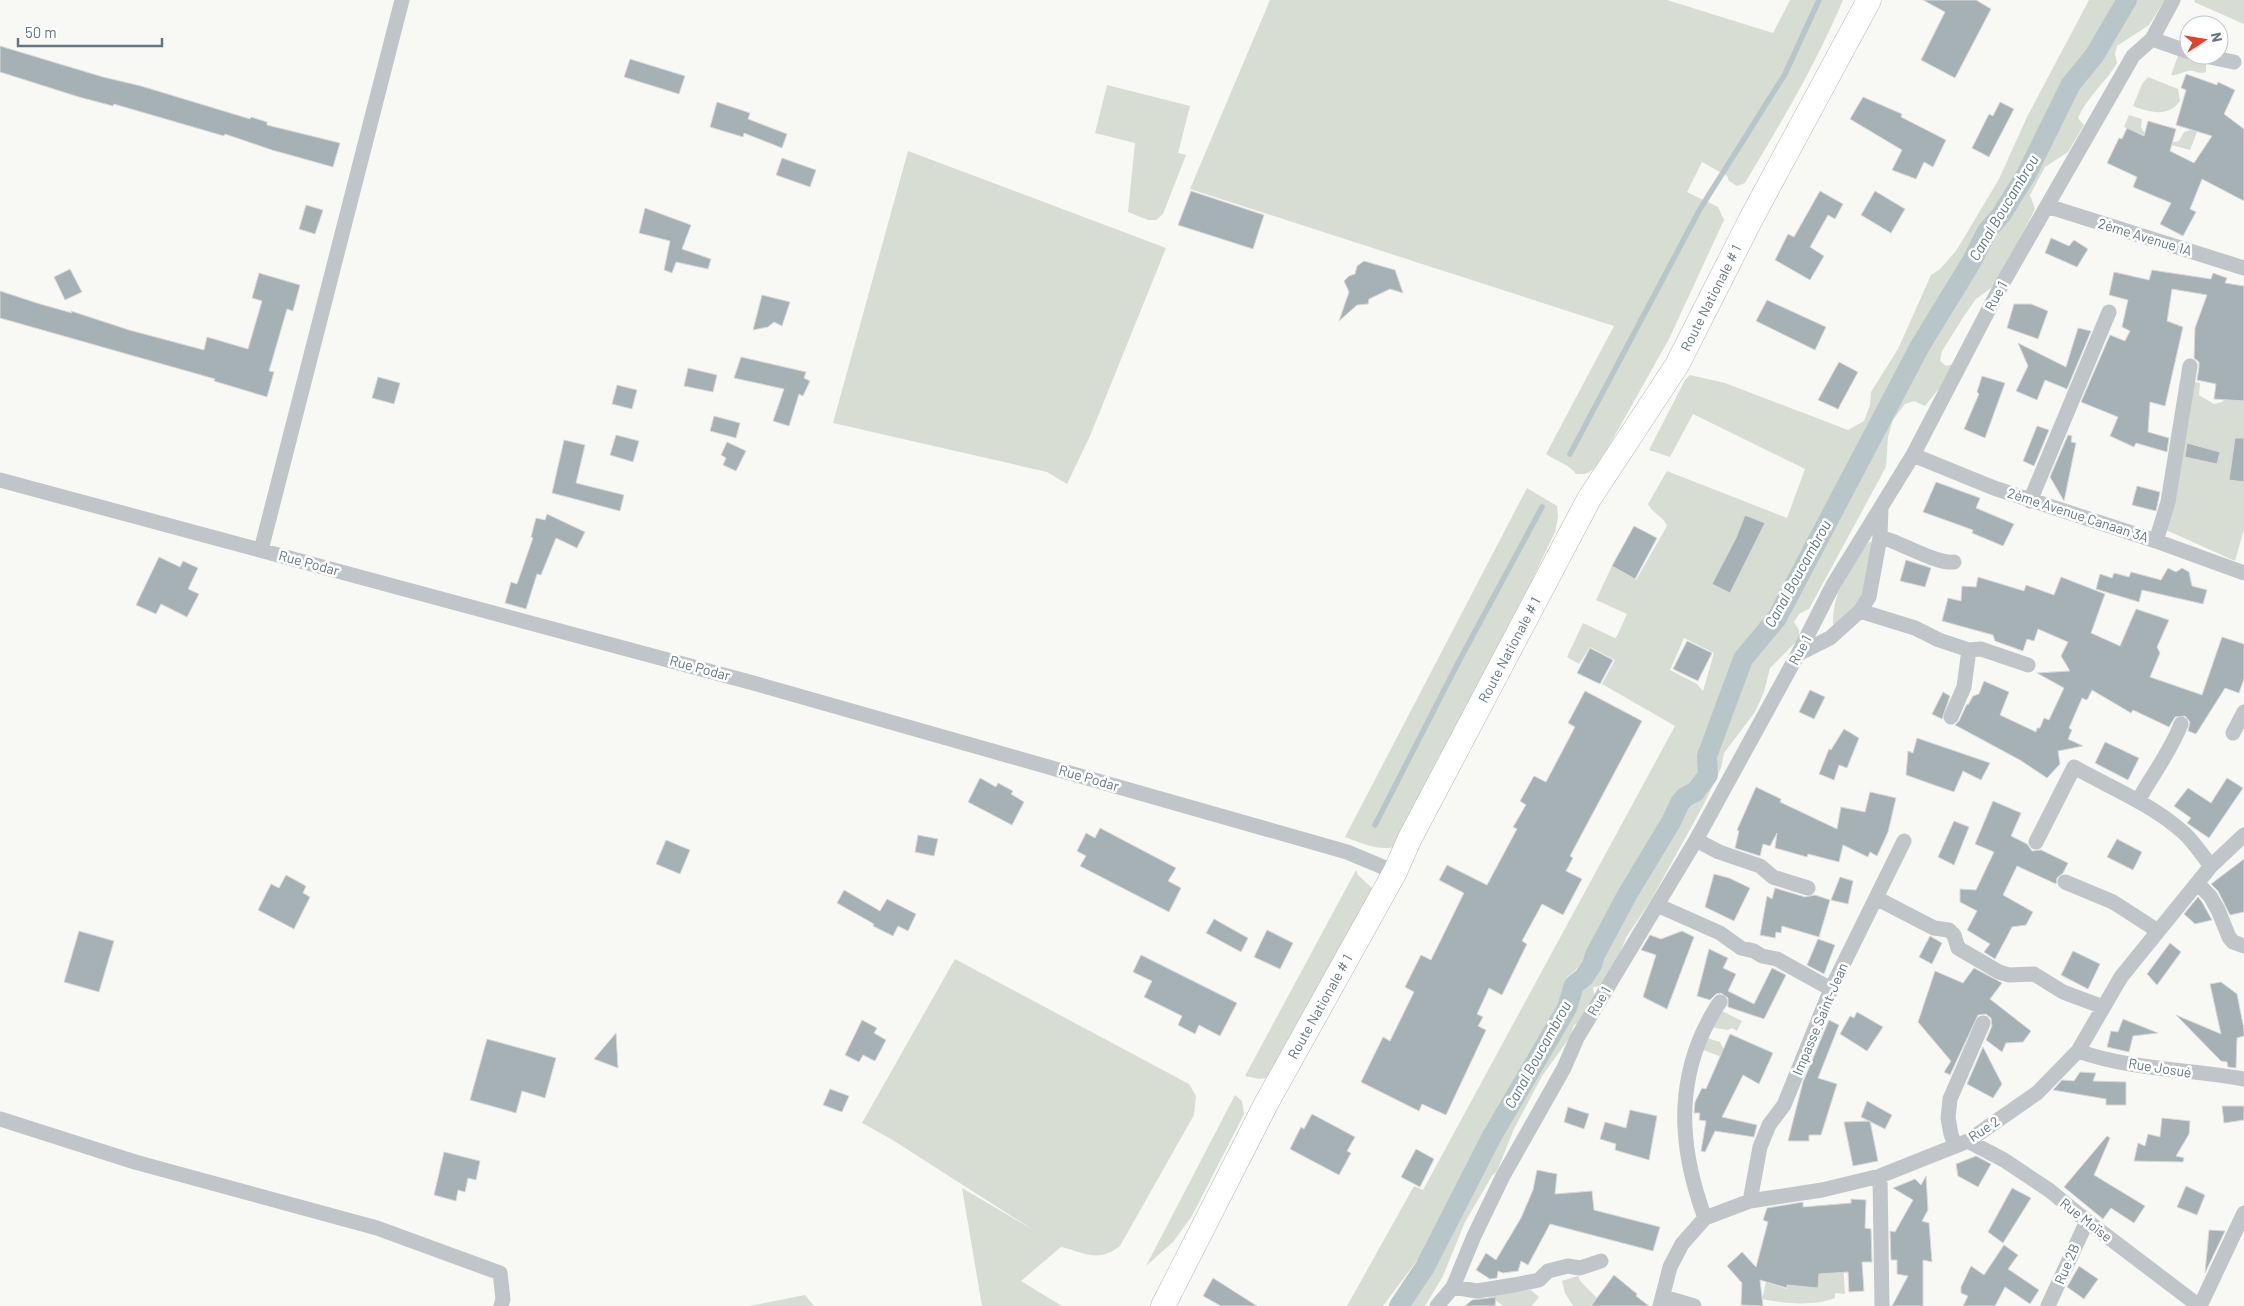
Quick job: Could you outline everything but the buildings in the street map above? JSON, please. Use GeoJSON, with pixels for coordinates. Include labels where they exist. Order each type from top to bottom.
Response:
{"type":"FeatureCollection","features":[{"type":"Feature","properties":{"kind":"main road","name":"Route Nationale # 1"},"geometry":{"type":"LineString","coordinates":[[1163,1306],[1267,1102],[1394,872],[1589,499],[1677,365],[1752,217],[1869,0]]}},
{"type":"Feature","properties":{"kind":"street"},"geometry":{"type":"LineString","coordinates":[[261,550],[402,0]]}},
{"type":"Feature","properties":{"kind":"street","name":"Rue 1"},"geometry":{"type":"LineString","coordinates":[[1437,1306],[1454,1287],[1474,1236],[1503,1176],[1564,1068],[1577,1038],[1696,840],[1798,654],[1833,585],[1913,455],[2001,286],[2133,56],[2152,39],[2174,0]]}},
{"type":"Feature","properties":{"kind":"street"},"geometry":{"type":"LineString","coordinates":[[2152,39],[2179,48]]}},
{"type":"Feature","properties":{"kind":"street"},"geometry":{"type":"LineString","coordinates":[[2229,61],[2234,62]]}},
{"type":"Feature","properties":{"kind":"street","name":"2ème Avenue 1A"},"geometry":{"type":"LineString","coordinates":[[2047,206],[2244,268]]}},
{"type":"Feature","properties":{"kind":"street"},"geometry":{"type":"LineString","coordinates":[[2030,500],[2109,312]]}},
{"type":"Feature","properties":{"kind":"street"},"geometry":{"type":"LineString","coordinates":[[2156,540],[2168,502],[2190,366]]}},
{"type":"Feature","properties":{"kind":"street","name":"2ème Avenue Canaan 3A"},"geometry":{"type":"LineString","coordinates":[[1913,455],[2030,500],[2156,540],[2244,573]]}},
{"type":"Feature","properties":{"kind":"street","name":"Rue Podar"},"geometry":{"type":"LineString","coordinates":[[0,480],[802,696],[1347,852],[1394,872]]}},
{"type":"Feature","properties":{"kind":"street"},"geometry":{"type":"LineString","coordinates":[[1798,654],[1830,638],[1860,611],[1868,597],[1880,537],[1881,506]]}},
{"type":"Feature","properties":{"kind":"street"},"geometry":{"type":"LineString","coordinates":[[1880,537],[1897,541],[1942,561],[1954,562]]}},
{"type":"Feature","properties":{"kind":"street"},"geometry":{"type":"LineString","coordinates":[[1860,611],[1874,617],[1915,628],[1939,640],[1968,650],[1980,650],[2028,665]]}},
{"type":"Feature","properties":{"kind":"street"},"geometry":{"type":"LineString","coordinates":[[1951,717],[1964,687],[1968,650]]}},
{"type":"Feature","properties":{"kind":"street"},"geometry":{"type":"LineString","coordinates":[[2233,733],[2244,712]]}},
{"type":"Feature","properties":{"kind":"street"},"geometry":{"type":"LineString","coordinates":[[2138,801],[2155,770],[2174,742],[2181,724]]}},
{"type":"Feature","properties":{"kind":"street"},"geometry":{"type":"LineString","coordinates":[[2036,842],[2074,768],[2138,801],[2169,821],[2185,834],[2211,866]]}},
{"type":"Feature","properties":{"kind":"street","name":"Rue 2"},"geometry":{"type":"LineString","coordinates":[[1662,1301],[1670,1267],[1682,1244],[1705,1218],[1750,1201],[1822,1190],[1880,1176],[1962,1144],[2037,1093],[2078,1051],[2120,977],[2211,866],[2244,835]]}},
{"type":"Feature","properties":{"kind":"street"},"geometry":{"type":"LineString","coordinates":[[1696,840],[1719,852],[1760,866],[1773,877],[1808,888]]}},
{"type":"Feature","properties":{"kind":"street","name":"Impasse Saint-Jean"},"geometry":{"type":"LineString","coordinates":[[1750,1201],[1760,1147],[1768,1125],[1784,1105],[1831,989],[1904,841]]}},
{"type":"Feature","properties":{"kind":"street"},"geometry":{"type":"LineString","coordinates":[[2065,882],[2113,902],[2158,931]]}},
{"type":"Feature","properties":{"kind":"street"},"geometry":{"type":"LineString","coordinates":[[2197,883],[2210,896],[2229,937],[2234,942],[2244,946]]}},
{"type":"Feature","properties":{"kind":"street"},"geometry":{"type":"LineString","coordinates":[[1876,898],[1934,928],[1949,930],[1954,935],[1958,948],[2000,972],[2009,975],[2034,974],[2063,992],[2104,1006]]}},
{"type":"Feature","properties":{"kind":"street"},"geometry":{"type":"LineString","coordinates":[[1657,905],[1720,933],[1741,948],[1777,959],[1831,989]]}},
{"type":"Feature","properties":{"kind":"street"},"geometry":{"type":"LineString","coordinates":[[1705,1218],[1696,1196],[1690,1171],[1683,1108],[1685,1088],[1694,1052],[1714,1010],[1720,1002]]}},
{"type":"Feature","properties":{"kind":"street"},"geometry":{"type":"LineString","coordinates":[[1962,1144],[1951,1134],[1948,1118],[1950,1099],[1984,1023]]}},
{"type":"Feature","properties":{"kind":"street","name":"Rue Josué"},"geometry":{"type":"LineString","coordinates":[[2078,1051],[2098,1058],[2183,1072],[2244,1079]]}},
{"type":"Feature","properties":{"kind":"street"},"geometry":{"type":"LineString","coordinates":[[0,1119],[135,1162],[397,1234],[500,1273],[503,1299],[501,1306]]}},
{"type":"Feature","properties":{"kind":"street","name":"Rue Moïse"},"geometry":{"type":"LineString","coordinates":[[1962,1144],[2004,1160],[2049,1190],[2086,1221],[2200,1306]]}},
{"type":"Feature","properties":{"kind":"street"},"geometry":{"type":"LineString","coordinates":[[1880,1176],[1882,1306]]}},
{"type":"Feature","properties":{"kind":"street"},"geometry":{"type":"LineString","coordinates":[[2200,1306],[2244,1213]]}},
{"type":"Feature","properties":{"kind":"street","name":"Rue 2B"},"geometry":{"type":"LineString","coordinates":[[2048,1306],[2086,1221]]}},
{"type":"Feature","properties":{"kind":"street"},"geometry":{"type":"LineString","coordinates":[[1454,1287],[1477,1291],[1514,1285],[1539,1280],[1548,1272],[1568,1266],[1580,1268],[1601,1261]]}},
{"type":"Feature","properties":{"kind":"street"},"geometry":{"type":"LineString","coordinates":[[1662,1301],[1694,1306]]}},
{"type":"Feature","properties":{"kind":"shaded area"},"geometry":{"type":"Polygon","coordinates":[[[1270,0],[1667,0],[1773,33],[1790,0],[1843,0],[1810,70],[1745,183],[1737,186],[1729,181],[1727,176],[1702,162],[1687,192],[1718,207],[1724,220],[1669,339],[1606,451],[1593,470],[1585,474],[1576,474],[1566,465],[1546,454],[1614,326],[1190,189],[1270,0]]]}},
{"type":"Feature","properties":{"kind":"shaded area"},"geometry":{"type":"Polygon","coordinates":[[[2089,0],[2124,0],[2093,52],[2069,80],[2037,148],[2017,184],[1996,217],[1983,232],[1960,276],[1939,306],[1776,616],[1740,660],[1700,762],[1696,778],[1664,820],[1643,862],[1590,952],[1567,977],[1559,1012],[1440,1217],[1421,1255],[1383,1306],[1347,1306],[1414,1186],[1423,1190],[1675,726],[1602,684],[1615,660],[1590,647],[1579,664],[1567,657],[1583,623],[1615,638],[1617,636],[1627,614],[1596,600],[1612,566],[1636,580],[1667,526],[1648,504],[1667,471],[1787,518],[1805,469],[1693,414],[1670,457],[1649,450],[1685,380],[1690,375],[1725,383],[1848,430],[1864,421],[1870,405],[1871,392],[1898,349],[1931,275],[1940,269],[1956,251],[1999,179],[2027,117],[2089,0]],[[1684,638],[1670,670],[1697,684],[1703,691],[1714,653],[1684,638]]]}},
{"type":"Feature","properties":{"kind":"shaded area"},"geometry":{"type":"Polygon","coordinates":[[[2135,0],[2165,0],[2149,25],[2117,46],[2115,54],[2117,63],[2082,110],[2078,118],[2084,125],[2068,152],[2045,167],[2030,195],[2035,209],[2001,276],[1991,288],[1976,299],[1942,351],[1940,361],[1946,366],[1953,364],[1941,386],[1925,406],[1914,401],[1905,404],[1893,420],[1888,437],[1886,467],[1809,609],[1799,614],[1794,622],[1799,630],[1799,639],[1770,668],[1764,692],[1755,712],[1724,753],[1721,768],[1704,804],[1651,900],[1627,936],[1601,986],[1593,987],[1594,995],[1579,1023],[1574,1025],[1570,1037],[1542,1076],[1514,1129],[1497,1171],[1492,1176],[1465,1222],[1443,1276],[1425,1306],[1404,1306],[1488,1160],[1496,1137],[1551,1045],[1575,1000],[1578,987],[1597,965],[1606,941],[1645,872],[1663,851],[1687,801],[1696,796],[1707,783],[1711,768],[1710,757],[1745,662],[1781,621],[1942,317],[1972,271],[2032,169],[2080,81],[2135,0]]]}},
{"type":"Feature","properties":{"kind":"shaded area"},"geometry":{"type":"Polygon","coordinates":[[[2195,0],[2244,0],[2244,24],[2229,17],[2229,15],[2224,15],[2194,2],[2195,0]]]}},
{"type":"Feature","properties":{"kind":"shaded area"},"geometry":{"type":"Polygon","coordinates":[[[2179,53],[2179,65],[2206,65],[2206,72],[2188,71],[2171,75],[2179,53]]]}},
{"type":"Feature","properties":{"kind":"shaded area"},"geometry":{"type":"Polygon","coordinates":[[[2148,77],[2178,89],[2180,101],[2170,110],[2164,112],[2152,112],[2133,106],[2142,84],[2148,77]]]}},
{"type":"Feature","properties":{"kind":"shaded area"},"geometry":{"type":"Polygon","coordinates":[[[1107,85],[1190,106],[1178,153],[1186,155],[1163,214],[1156,220],[1148,220],[1128,212],[1135,143],[1095,133],[1107,85]]]}},
{"type":"Feature","properties":{"kind":"shaded area"},"geometry":{"type":"Polygon","coordinates":[[[2129,115],[2142,119],[2141,127],[2145,134],[2174,142],[2179,141],[2184,132],[2190,130],[2197,132],[2190,150],[2160,142],[2124,127],[2129,115]]]}},
{"type":"Feature","properties":{"kind":"shaded area"},"geometry":{"type":"Polygon","coordinates":[[[908,151],[1166,248],[1090,436],[1067,484],[1047,472],[833,423],[908,151]]]}},
{"type":"Feature","properties":{"kind":"shaded area"},"geometry":{"type":"Polygon","coordinates":[[[2244,377],[2244,529],[2235,561],[2166,530],[2189,381],[2200,383],[2199,395],[2214,404],[2222,402],[2244,377]]]}},
{"type":"Feature","properties":{"kind":"shaded area"},"geometry":{"type":"Polygon","coordinates":[[[1527,488],[1557,506],[1558,517],[1555,532],[1479,691],[1399,846],[1378,848],[1345,837],[1527,488]]]}},
{"type":"Feature","properties":{"kind":"shaded area"},"geometry":{"type":"Polygon","coordinates":[[[1869,542],[1872,542],[1864,597],[1835,625],[1833,624],[1834,612],[1839,590],[1849,570],[1869,542]]]}},
{"type":"Feature","properties":{"kind":"shaded area"},"geometry":{"type":"Polygon","coordinates":[[[1356,870],[1358,875],[1372,888],[1282,1066],[1266,1078],[1259,1079],[1245,1076],[1356,870]]]}},
{"type":"Feature","properties":{"kind":"shaded area"},"geometry":{"type":"Polygon","coordinates":[[[955,959],[1189,1084],[1196,1096],[1194,1115],[1120,1246],[1105,1254],[1098,1255],[1085,1254],[1061,1247],[1021,1281],[1062,1306],[982,1306],[962,1188],[1035,1231],[891,1139],[862,1123],[955,959]]]}},
{"type":"Feature","properties":{"kind":"shaded area"},"geometry":{"type":"Polygon","coordinates":[[[1716,1008],[1742,1021],[1737,1031],[1732,1028],[1728,1030],[1709,1027],[1716,1008]]]}},
{"type":"Feature","properties":{"kind":"shaded area"},"geometry":{"type":"Polygon","coordinates":[[[1707,1038],[1720,1042],[1724,1050],[1724,1058],[1701,1049],[1707,1038]]]}},
{"type":"Feature","properties":{"kind":"shaded area"},"geometry":{"type":"Polygon","coordinates":[[[1235,1095],[1242,1101],[1244,1114],[1192,1216],[1173,1242],[1146,1266],[1235,1095]]]}},
{"type":"Feature","properties":{"kind":"shaded area"},"geometry":{"type":"Polygon","coordinates":[[[1795,1263],[1843,1263],[1845,1294],[1835,1293],[1835,1298],[1809,1303],[1790,1303],[1762,1299],[1766,1282],[1787,1289],[1795,1263]]]}},
{"type":"Feature","properties":{"kind":"shaded area"},"geometry":{"type":"Polygon","coordinates":[[[1578,1276],[1581,1282],[1597,1298],[1590,1306],[1573,1306],[1565,1293],[1562,1281],[1578,1276]]]}},
{"type":"Feature","properties":{"kind":"shaded area"},"geometry":{"type":"Polygon","coordinates":[[[1531,1290],[1539,1297],[1532,1306],[1503,1306],[1490,1296],[1504,1292],[1531,1290]]]}},
{"type":"Feature","properties":{"kind":"shaded area"},"geometry":{"type":"Polygon","coordinates":[[[805,1295],[814,1306],[750,1306],[805,1295]]]}},
{"type":"Feature","properties":{"kind":"waterway"},"geometry":{"type":"LineString","coordinates":[[1570,454],[1700,209],[1785,74],[1819,0]]}},
{"type":"Feature","properties":{"kind":"waterway","name":"Canal Boucambrou"},"geometry":{"type":"LineString","coordinates":[[1399,1306],[1425,1267],[1492,1136],[1567,1008],[1574,985],[1584,977],[1592,965],[1595,955],[1627,895],[1671,822],[1680,803],[1685,797],[1695,792],[1708,775],[1707,756],[1743,659],[1777,618],[1920,346],[1972,261],[1987,231],[2001,215],[2026,175],[2071,84],[2094,56],[2127,0]]}},
{"type":"Feature","properties":{"kind":"waterway"},"geometry":{"type":"LineString","coordinates":[[1375,825],[1458,663],[1542,507]]}}]}
